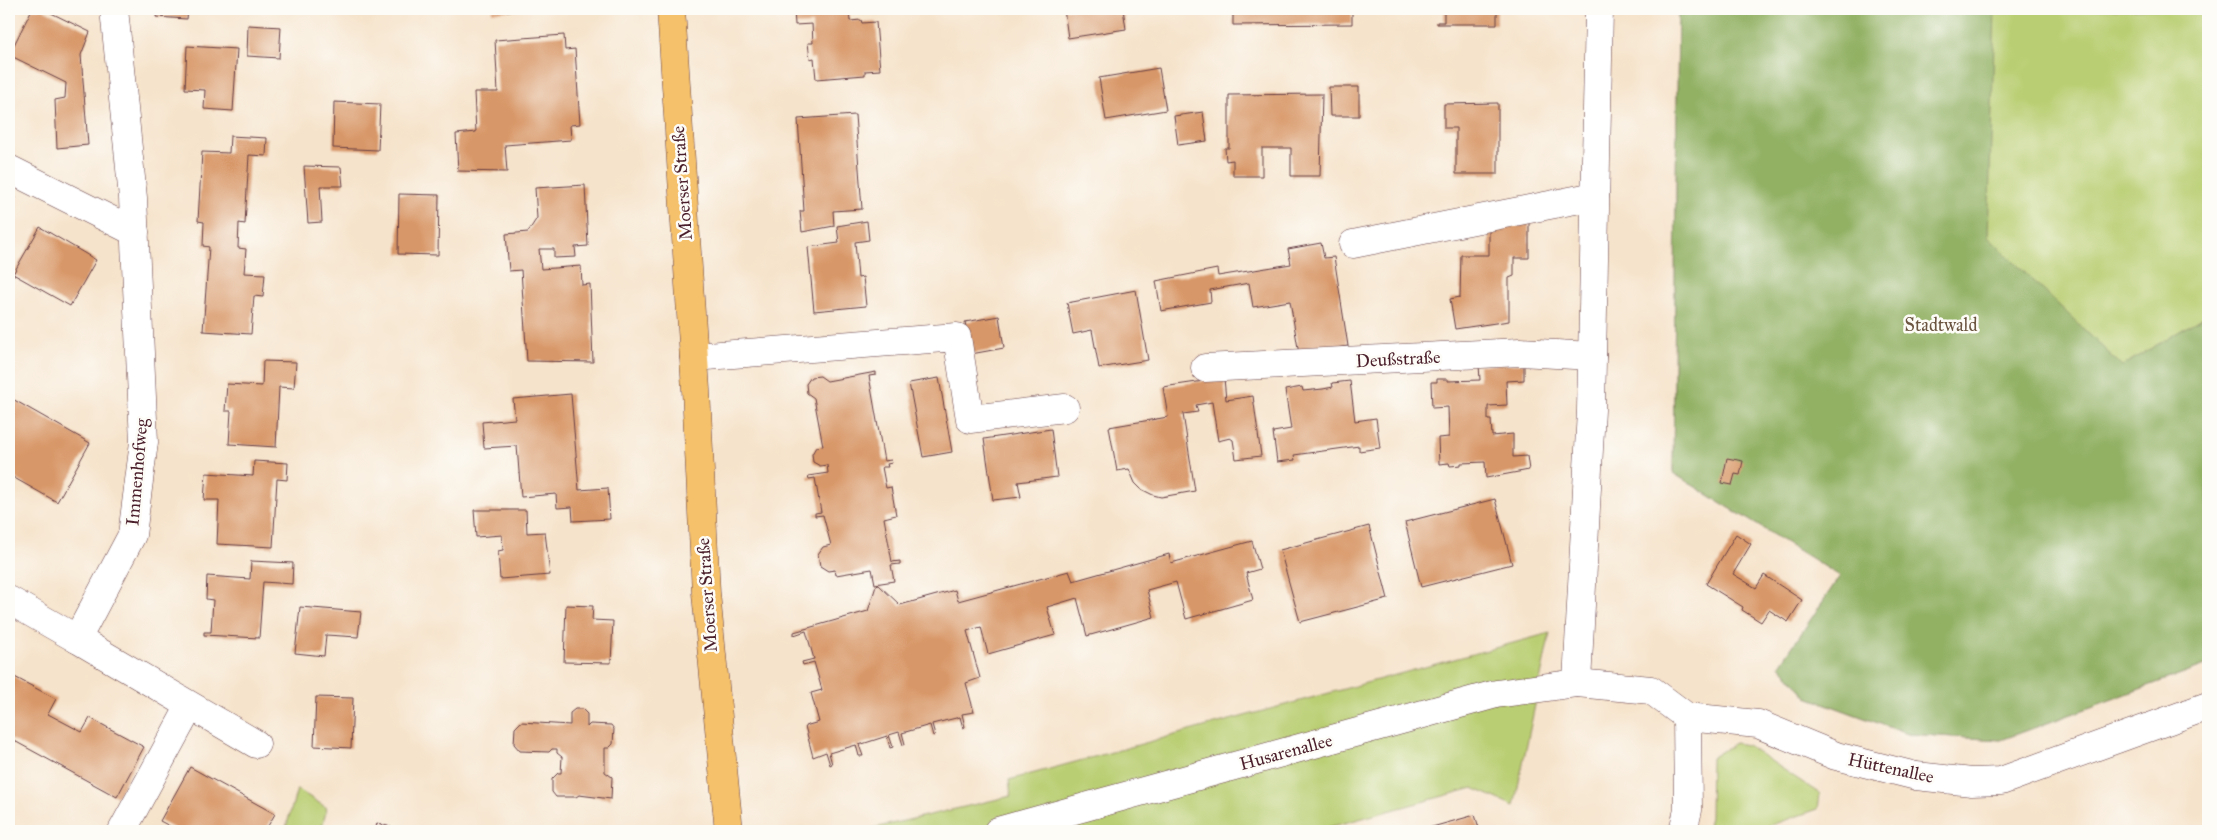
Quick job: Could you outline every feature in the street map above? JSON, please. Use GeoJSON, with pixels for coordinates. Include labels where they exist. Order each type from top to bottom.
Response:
{"type":"FeatureCollection","features":[{"type":"Feature","properties":{"kind":"main road","name":"Moerser Straße"},"geometry":{"type":"LineString","coordinates":[[671,9],[694,357],[706,593],[729,831]]}},
{"type":"Feature","properties":{"kind":"street","name":"Immenhofweg"},"geometry":{"type":"LineString","coordinates":[[77,639],[132,535],[144,442],[135,232],[114,9]]}},
{"type":"Feature","properties":{"kind":"street"},"geometry":{"type":"LineString","coordinates":[[1577,683],[1592,356],[1598,9]]}},
{"type":"Feature","properties":{"kind":"street"},"geometry":{"type":"LineString","coordinates":[[9,169],[135,232]]}},
{"type":"Feature","properties":{"kind":"street"},"geometry":{"type":"LineString","coordinates":[[1353,244],[1595,196]]}},
{"type":"Feature","properties":{"kind":"street"},"geometry":{"type":"LineString","coordinates":[[694,357],[957,337],[970,419],[1065,408]]}},
{"type":"Feature","properties":{"kind":"street","name":"Deußstraße"},"geometry":{"type":"LineString","coordinates":[[1205,368],[1520,352],[1592,356]]}},
{"type":"Feature","properties":{"kind":"street"},"geometry":{"type":"LineString","coordinates":[[9,600],[256,744]]}},
{"type":"Feature","properties":{"kind":"street","name":"Hüttenallee"},"geometry":{"type":"LineString","coordinates":[[1577,683],[1651,690],[1687,716],[1758,724],[1836,756],[1916,776],[1972,782],[2001,781],[2208,706]]}},
{"type":"Feature","properties":{"kind":"street","name":"Husarenallee"},"geometry":{"type":"LineString","coordinates":[[998,831],[1496,694],[1577,683]]}},
{"type":"Feature","properties":{"kind":"street"},"geometry":{"type":"LineString","coordinates":[[122,831],[190,706]]}},
{"type":"Feature","properties":{"kind":"street"},"geometry":{"type":"LineString","coordinates":[[1682,831],[1688,810],[1687,716]]}},
{"type":"Feature","properties":{"kind":"green space","name":"Stadtwald"},"geometry":{"type":"Polygon","coordinates":[[[1678,9],[2208,9],[2208,664],[2001,740],[1908,734],[1807,697],[1780,665],[1840,576],[1673,473],[1678,9]]]}},
{"type":"Feature","properties":{"kind":"green space","name":"Stadtwald"},"geometry":{"type":"Polygon","coordinates":[[[1678,9],[1995,9],[1988,237],[2122,366],[2208,314],[2208,664],[2001,740],[1908,734],[1807,697],[1780,665],[1840,576],[1673,473],[1678,9]]]}},
{"type":"Feature","properties":{"kind":"green space"},"geometry":{"type":"Polygon","coordinates":[[[1550,633],[1514,806],[1473,788],[1315,831],[861,831],[1011,796],[1009,780],[1550,633]]]}},
{"type":"Feature","properties":{"kind":"green space"},"geometry":{"type":"Polygon","coordinates":[[[1735,743],[1747,745],[1820,794],[1818,809],[1753,831],[1707,831],[1710,817],[1711,758],[1735,743]]]}},
{"type":"Feature","properties":{"kind":"green space"},"geometry":{"type":"Polygon","coordinates":[[[297,789],[327,808],[321,831],[285,831],[297,789]]]}},
{"type":"Feature","properties":{"kind":"building"},"geometry":{"type":"Polygon","coordinates":[[[32,9],[43,9],[90,32],[81,55],[88,145],[57,148],[55,100],[65,98],[66,83],[9,55],[32,9]]]}},
{"type":"Feature","properties":{"kind":"building"},"geometry":{"type":"Polygon","coordinates":[[[157,9],[188,9],[187,19],[156,17],[157,9]]]}},
{"type":"Feature","properties":{"kind":"building"},"geometry":{"type":"Polygon","coordinates":[[[492,9],[520,9],[520,10],[492,12],[492,9]]]}},
{"type":"Feature","properties":{"kind":"building"},"geometry":{"type":"Polygon","coordinates":[[[794,9],[849,9],[850,21],[861,20],[862,23],[876,22],[880,70],[865,71],[865,75],[816,79],[814,58],[810,59],[808,43],[813,43],[812,24],[795,25],[794,9]]]}},
{"type":"Feature","properties":{"kind":"building"},"geometry":{"type":"Polygon","coordinates":[[[1064,9],[1123,9],[1126,29],[1068,38],[1064,9]]]}},
{"type":"Feature","properties":{"kind":"building"},"geometry":{"type":"Polygon","coordinates":[[[1233,9],[1352,9],[1352,24],[1233,25],[1233,9]]]}},
{"type":"Feature","properties":{"kind":"building"},"geometry":{"type":"Polygon","coordinates":[[[1444,9],[1497,9],[1497,24],[1437,24],[1437,22],[1444,22],[1444,9]]]}},
{"type":"Feature","properties":{"kind":"building"},"geometry":{"type":"Polygon","coordinates":[[[248,25],[281,27],[279,58],[247,56],[248,25]]]}},
{"type":"Feature","properties":{"kind":"building"},"geometry":{"type":"Polygon","coordinates":[[[564,35],[565,50],[575,49],[580,124],[570,125],[571,140],[505,145],[507,172],[458,171],[456,134],[476,132],[474,92],[498,92],[495,40],[564,35]]]}},
{"type":"Feature","properties":{"kind":"building"},"geometry":{"type":"Polygon","coordinates":[[[187,46],[237,49],[233,111],[204,109],[205,90],[185,89],[187,46]]]}},
{"type":"Feature","properties":{"kind":"building"},"geometry":{"type":"Polygon","coordinates":[[[1159,68],[1166,110],[1106,120],[1099,78],[1159,68]]]}},
{"type":"Feature","properties":{"kind":"building"},"geometry":{"type":"Polygon","coordinates":[[[1329,87],[1359,87],[1359,116],[1330,116],[1329,87]]]}},
{"type":"Feature","properties":{"kind":"building"},"geometry":{"type":"Polygon","coordinates":[[[1322,94],[1320,176],[1291,176],[1291,148],[1262,148],[1262,176],[1233,176],[1233,160],[1226,161],[1225,148],[1229,148],[1229,95],[1322,94]]]}},
{"type":"Feature","properties":{"kind":"building"},"geometry":{"type":"Polygon","coordinates":[[[334,102],[380,104],[378,150],[333,148],[334,102]]]}},
{"type":"Feature","properties":{"kind":"building"},"geometry":{"type":"Polygon","coordinates":[[[1498,103],[1498,174],[1456,174],[1456,128],[1444,128],[1444,104],[1498,103]]]}},
{"type":"Feature","properties":{"kind":"building"},"geometry":{"type":"Polygon","coordinates":[[[1203,112],[1207,141],[1178,145],[1174,116],[1203,112]]]}},
{"type":"Feature","properties":{"kind":"building"},"geometry":{"type":"Polygon","coordinates":[[[855,115],[862,209],[833,211],[834,226],[802,232],[800,211],[804,211],[798,119],[855,115]]]}},
{"type":"Feature","properties":{"kind":"building"},"geometry":{"type":"Polygon","coordinates":[[[230,136],[267,138],[266,156],[249,155],[245,224],[239,223],[238,248],[246,249],[244,273],[265,274],[263,297],[254,296],[251,334],[203,331],[209,247],[203,246],[204,222],[198,221],[202,152],[229,153],[230,136]]]}},
{"type":"Feature","properties":{"kind":"building"},"geometry":{"type":"Polygon","coordinates":[[[304,166],[341,167],[343,186],[320,186],[322,222],[308,223],[304,166]]]}},
{"type":"Feature","properties":{"kind":"building"},"geometry":{"type":"Polygon","coordinates":[[[585,185],[588,246],[575,247],[576,257],[554,258],[554,249],[539,249],[541,269],[581,266],[582,285],[590,284],[593,362],[527,361],[521,270],[509,271],[506,234],[528,232],[537,218],[535,188],[585,185]]]}},
{"type":"Feature","properties":{"kind":"building"},"geometry":{"type":"Polygon","coordinates":[[[9,193],[16,197],[9,210],[9,193]]]}},
{"type":"Feature","properties":{"kind":"building"},"geometry":{"type":"Polygon","coordinates":[[[399,194],[439,195],[438,255],[398,254],[399,194]]]}},
{"type":"Feature","properties":{"kind":"building"},"geometry":{"type":"Polygon","coordinates":[[[867,221],[869,240],[855,242],[858,278],[863,277],[866,306],[814,311],[808,247],[839,243],[837,226],[867,221]]]}},
{"type":"Feature","properties":{"kind":"building"},"geometry":{"type":"Polygon","coordinates":[[[1529,223],[1529,258],[1514,258],[1514,276],[1509,278],[1509,321],[1455,329],[1450,299],[1460,297],[1461,255],[1489,255],[1489,230],[1529,223]]]}},
{"type":"Feature","properties":{"kind":"building"},"geometry":{"type":"Polygon","coordinates":[[[40,227],[96,260],[70,306],[13,274],[40,227]]]}},
{"type":"Feature","properties":{"kind":"building"},"geometry":{"type":"Polygon","coordinates":[[[1321,243],[1324,258],[1334,257],[1348,346],[1299,354],[1290,301],[1253,307],[1249,283],[1210,290],[1211,302],[1161,311],[1156,281],[1217,269],[1218,276],[1291,264],[1288,249],[1321,243]]]}},
{"type":"Feature","properties":{"kind":"building"},"geometry":{"type":"Polygon","coordinates":[[[1136,290],[1148,360],[1099,368],[1092,330],[1073,334],[1067,303],[1136,290]]]}},
{"type":"Feature","properties":{"kind":"building"},"geometry":{"type":"Polygon","coordinates":[[[999,316],[1004,348],[971,354],[965,322],[999,316]]]}},
{"type":"Feature","properties":{"kind":"building"},"geometry":{"type":"Polygon","coordinates":[[[263,361],[296,362],[294,388],[279,387],[276,447],[229,444],[231,411],[225,411],[227,384],[262,386],[263,361]]]}},
{"type":"Feature","properties":{"kind":"building"},"geometry":{"type":"Polygon","coordinates":[[[1524,364],[1524,380],[1506,381],[1507,405],[1488,406],[1488,420],[1491,420],[1492,436],[1513,434],[1513,457],[1527,456],[1529,470],[1486,478],[1485,462],[1461,463],[1461,465],[1450,466],[1449,463],[1439,464],[1438,438],[1449,437],[1448,407],[1432,408],[1431,382],[1437,382],[1437,379],[1448,379],[1448,381],[1480,380],[1479,365],[1524,364]]]}},
{"type":"Feature","properties":{"kind":"building"},"geometry":{"type":"Polygon","coordinates":[[[876,372],[876,375],[869,376],[884,461],[891,460],[892,463],[887,464],[888,467],[882,467],[886,488],[891,487],[896,515],[884,518],[892,562],[900,561],[900,564],[891,565],[894,581],[875,584],[872,569],[836,575],[835,570],[828,571],[820,566],[818,554],[823,547],[831,545],[823,515],[815,516],[815,513],[821,512],[815,478],[809,479],[808,476],[828,473],[827,465],[820,466],[813,462],[812,454],[816,447],[823,446],[814,398],[807,393],[806,384],[811,377],[820,376],[827,381],[876,372]]]}},
{"type":"Feature","properties":{"kind":"building"},"geometry":{"type":"Polygon","coordinates":[[[939,378],[952,452],[923,457],[909,383],[939,378]]]}},
{"type":"Feature","properties":{"kind":"building"},"geometry":{"type":"Polygon","coordinates":[[[1224,378],[1226,400],[1253,396],[1261,456],[1236,459],[1233,440],[1230,438],[1218,441],[1212,402],[1196,405],[1198,412],[1183,414],[1195,491],[1161,497],[1153,495],[1141,489],[1135,483],[1129,469],[1117,471],[1109,427],[1168,417],[1163,387],[1224,378]]]}},
{"type":"Feature","properties":{"kind":"building"},"geometry":{"type":"Polygon","coordinates":[[[1350,381],[1355,421],[1376,418],[1380,448],[1359,451],[1359,446],[1294,455],[1295,460],[1277,462],[1273,432],[1291,429],[1285,390],[1302,387],[1303,391],[1323,389],[1333,387],[1332,383],[1350,381]]]}},
{"type":"Feature","properties":{"kind":"building"},"geometry":{"type":"Polygon","coordinates":[[[571,394],[579,490],[608,488],[610,519],[573,521],[572,507],[557,508],[556,494],[521,497],[517,446],[484,448],[482,422],[515,419],[513,399],[571,394]]]}},
{"type":"Feature","properties":{"kind":"building"},"geometry":{"type":"Polygon","coordinates":[[[9,397],[90,443],[57,502],[9,475],[9,397]]]}},
{"type":"Feature","properties":{"kind":"building"},"geometry":{"type":"Polygon","coordinates":[[[1051,429],[1057,477],[1018,482],[1021,497],[993,500],[984,439],[1051,429]]]}},
{"type":"Feature","properties":{"kind":"building"},"geometry":{"type":"Polygon","coordinates":[[[1727,458],[1743,461],[1740,475],[1735,474],[1732,485],[1722,483],[1727,458]]]}},
{"type":"Feature","properties":{"kind":"building"},"geometry":{"type":"Polygon","coordinates":[[[254,461],[288,463],[287,480],[277,479],[273,547],[217,544],[219,500],[204,500],[206,473],[253,476],[254,461]]]}},
{"type":"Feature","properties":{"kind":"building"},"geometry":{"type":"Polygon","coordinates":[[[1495,499],[1512,564],[1421,587],[1405,522],[1495,499]]]}},
{"type":"Feature","properties":{"kind":"building"},"geometry":{"type":"Polygon","coordinates":[[[474,510],[526,510],[527,533],[545,532],[550,575],[500,579],[498,551],[503,550],[502,535],[476,537],[474,510]]]}},
{"type":"Feature","properties":{"kind":"building"},"geometry":{"type":"Polygon","coordinates":[[[1369,526],[1388,599],[1300,622],[1280,550],[1369,526]]]}},
{"type":"Feature","properties":{"kind":"building"},"geometry":{"type":"Polygon","coordinates":[[[1736,534],[1751,544],[1733,574],[1756,588],[1764,575],[1802,600],[1788,622],[1769,610],[1761,622],[1742,610],[1743,607],[1706,584],[1736,534]]]}},
{"type":"Feature","properties":{"kind":"building"},"geometry":{"type":"Polygon","coordinates":[[[1252,541],[1260,569],[1246,573],[1253,600],[1186,619],[1176,582],[1147,590],[1154,617],[1087,636],[1077,598],[1047,607],[1055,635],[988,654],[981,627],[967,631],[980,678],[966,683],[974,712],[962,714],[965,727],[963,728],[960,717],[932,724],[935,735],[933,736],[930,725],[902,733],[905,744],[903,745],[899,732],[889,735],[893,747],[890,748],[887,736],[859,745],[863,756],[859,756],[856,745],[829,753],[832,764],[830,765],[826,752],[813,757],[805,726],[819,722],[811,693],[822,690],[814,662],[803,665],[802,662],[814,659],[806,631],[794,635],[794,632],[868,611],[876,586],[879,585],[900,605],[955,590],[958,601],[1069,571],[1073,581],[1169,554],[1171,563],[1252,541]]]}},
{"type":"Feature","properties":{"kind":"building"},"geometry":{"type":"Polygon","coordinates":[[[251,561],[293,563],[292,584],[263,582],[259,638],[204,635],[204,632],[211,632],[213,600],[206,599],[207,576],[250,579],[251,561]]]}},
{"type":"Feature","properties":{"kind":"building"},"geometry":{"type":"Polygon","coordinates":[[[566,605],[593,606],[592,620],[613,621],[611,663],[564,662],[566,605]]]}},
{"type":"Feature","properties":{"kind":"building"},"geometry":{"type":"Polygon","coordinates":[[[300,607],[361,612],[358,637],[326,635],[324,656],[295,653],[300,607]]]}},
{"type":"Feature","properties":{"kind":"building"},"geometry":{"type":"Polygon","coordinates":[[[9,674],[56,699],[48,714],[82,732],[90,718],[144,747],[117,797],[9,738],[9,674]]]}},
{"type":"Feature","properties":{"kind":"building"},"geometry":{"type":"Polygon","coordinates":[[[316,697],[353,698],[351,748],[314,746],[316,697]]]}},
{"type":"Feature","properties":{"kind":"building"},"geometry":{"type":"Polygon","coordinates":[[[575,709],[582,709],[587,714],[587,727],[590,724],[611,725],[614,729],[613,744],[609,748],[605,748],[605,772],[612,777],[611,799],[579,795],[576,797],[556,797],[552,792],[552,779],[558,773],[561,773],[562,757],[557,753],[557,749],[552,749],[549,752],[520,751],[514,744],[515,728],[521,722],[570,725],[570,713],[575,709]]]}},
{"type":"Feature","properties":{"kind":"building"},"geometry":{"type":"Polygon","coordinates":[[[190,767],[275,814],[265,831],[179,831],[160,821],[190,767]]]}},
{"type":"Feature","properties":{"kind":"building"},"geometry":{"type":"Polygon","coordinates":[[[1475,815],[1480,831],[1418,831],[1475,815]]]}},
{"type":"Feature","properties":{"kind":"building"},"geometry":{"type":"Polygon","coordinates":[[[377,823],[405,831],[375,831],[377,823]]]}}]}
